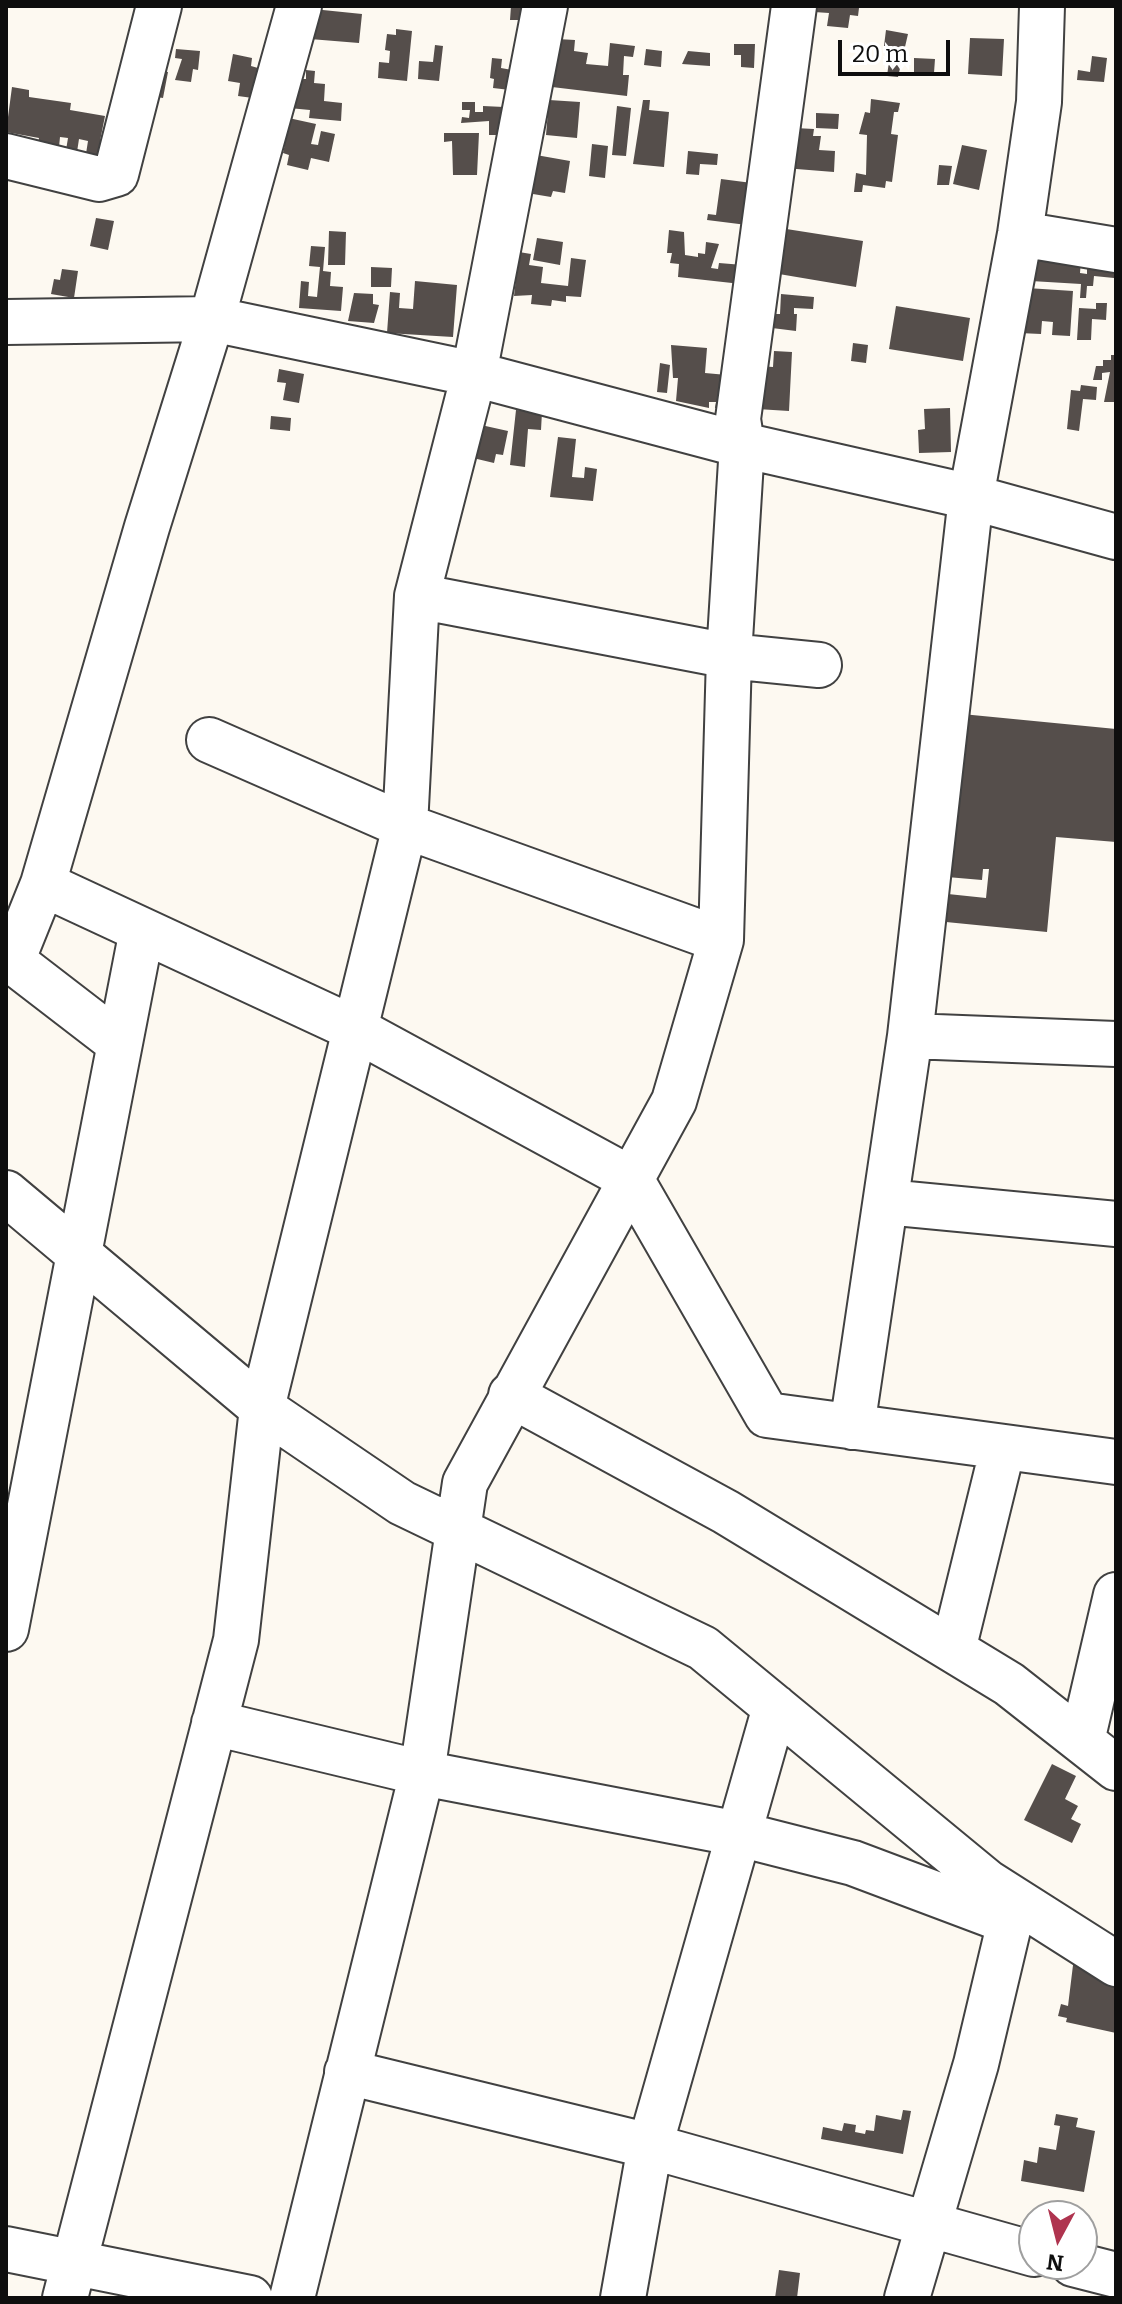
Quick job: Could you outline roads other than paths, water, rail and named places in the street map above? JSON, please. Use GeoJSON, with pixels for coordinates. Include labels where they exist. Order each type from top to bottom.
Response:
{"type":"FeatureCollection","features":[{"type":"Feature","properties":{"kind":"street"},"geometry":{"type":"LineString","coordinates":[[6,156],[99,179],[116,174],[159,6]]}},
{"type":"Feature","properties":{"kind":"street"},"geometry":{"type":"LineString","coordinates":[[119,1043],[9,958],[43,884],[147,527],[212,319],[299,6]]}},
{"type":"Feature","properties":{"kind":"street"},"geometry":{"type":"LineString","coordinates":[[69,2281],[236,1640],[262,1408],[405,826],[417,596],[474,374],[545,6]]}},
{"type":"Feature","properties":{"kind":"street"},"geometry":{"type":"LineString","coordinates":[[292,2298],[422,1773],[465,1483],[674,1101],[721,940],[729,656],[742,445],[738,419],[794,6]]}},
{"type":"Feature","properties":{"kind":"street"},"geometry":{"type":"LineString","coordinates":[[852,1427],[910,1036],[971,497],[1020,234],[1039,102],[1042,6]]}},
{"type":"Feature","properties":{"kind":"street"},"geometry":{"type":"LineString","coordinates":[[1020,234],[1116,250]]}},
{"type":"Feature","properties":{"kind":"street"},"geometry":{"type":"LineString","coordinates":[[6,322],[212,319],[474,374],[742,445],[971,497],[1116,537]]}},
{"type":"Feature","properties":{"kind":"street"},"geometry":{"type":"LineString","coordinates":[[417,596],[729,656],[819,665]]}},
{"type":"Feature","properties":{"kind":"street"},"geometry":{"type":"LineString","coordinates":[[209,740],[405,826],[721,940]]}},
{"type":"Feature","properties":{"kind":"street"},"geometry":{"type":"LineString","coordinates":[[43,884],[355,1029],[631,1179],[767,1415],[1116,1462]]}},
{"type":"Feature","properties":{"kind":"street"},"geometry":{"type":"LineString","coordinates":[[6,1629],[142,930]]}},
{"type":"Feature","properties":{"kind":"street"},"geometry":{"type":"LineString","coordinates":[[910,1036],[1077,1046],[1116,1044]]}},
{"type":"Feature","properties":{"kind":"street"},"geometry":{"type":"LineString","coordinates":[[6,1193],[262,1408],[402,1503],[703,1648],[987,1882],[1012,1911]]}},
{"type":"Feature","properties":{"kind":"street"},"geometry":{"type":"LineString","coordinates":[[886,1202],[1116,1224]]}},
{"type":"Feature","properties":{"kind":"street"},"geometry":{"type":"LineString","coordinates":[[511,1395],[726,1512],[1009,1684],[1116,1768]]}},
{"type":"Feature","properties":{"kind":"street"},"geometry":{"type":"LineString","coordinates":[[953,1650],[1003,1447]]}},
{"type":"Feature","properties":{"kind":"street"},"geometry":{"type":"LineString","coordinates":[[1082,1741],[1116,1595]]}},
{"type":"Feature","properties":{"kind":"street"},"geometry":{"type":"LineString","coordinates":[[623,2298],[650,2146],[775,1707]]}},
{"type":"Feature","properties":{"kind":"street"},"geometry":{"type":"LineString","coordinates":[[214,1723],[422,1773],[739,1834],[853,1863],[1012,1911],[1116,1964]]}},
{"type":"Feature","properties":{"kind":"street"},"geometry":{"type":"LineString","coordinates":[[907,2298],[976,2064],[1012,1911]]}},
{"type":"Feature","properties":{"kind":"street"},"geometry":{"type":"LineString","coordinates":[[347,2072],[650,2146],[1018,2250]]}},
{"type":"Feature","properties":{"kind":"street"},"geometry":{"type":"LineString","coordinates":[[6,2249],[69,2281],[250,2298]]}}]}
